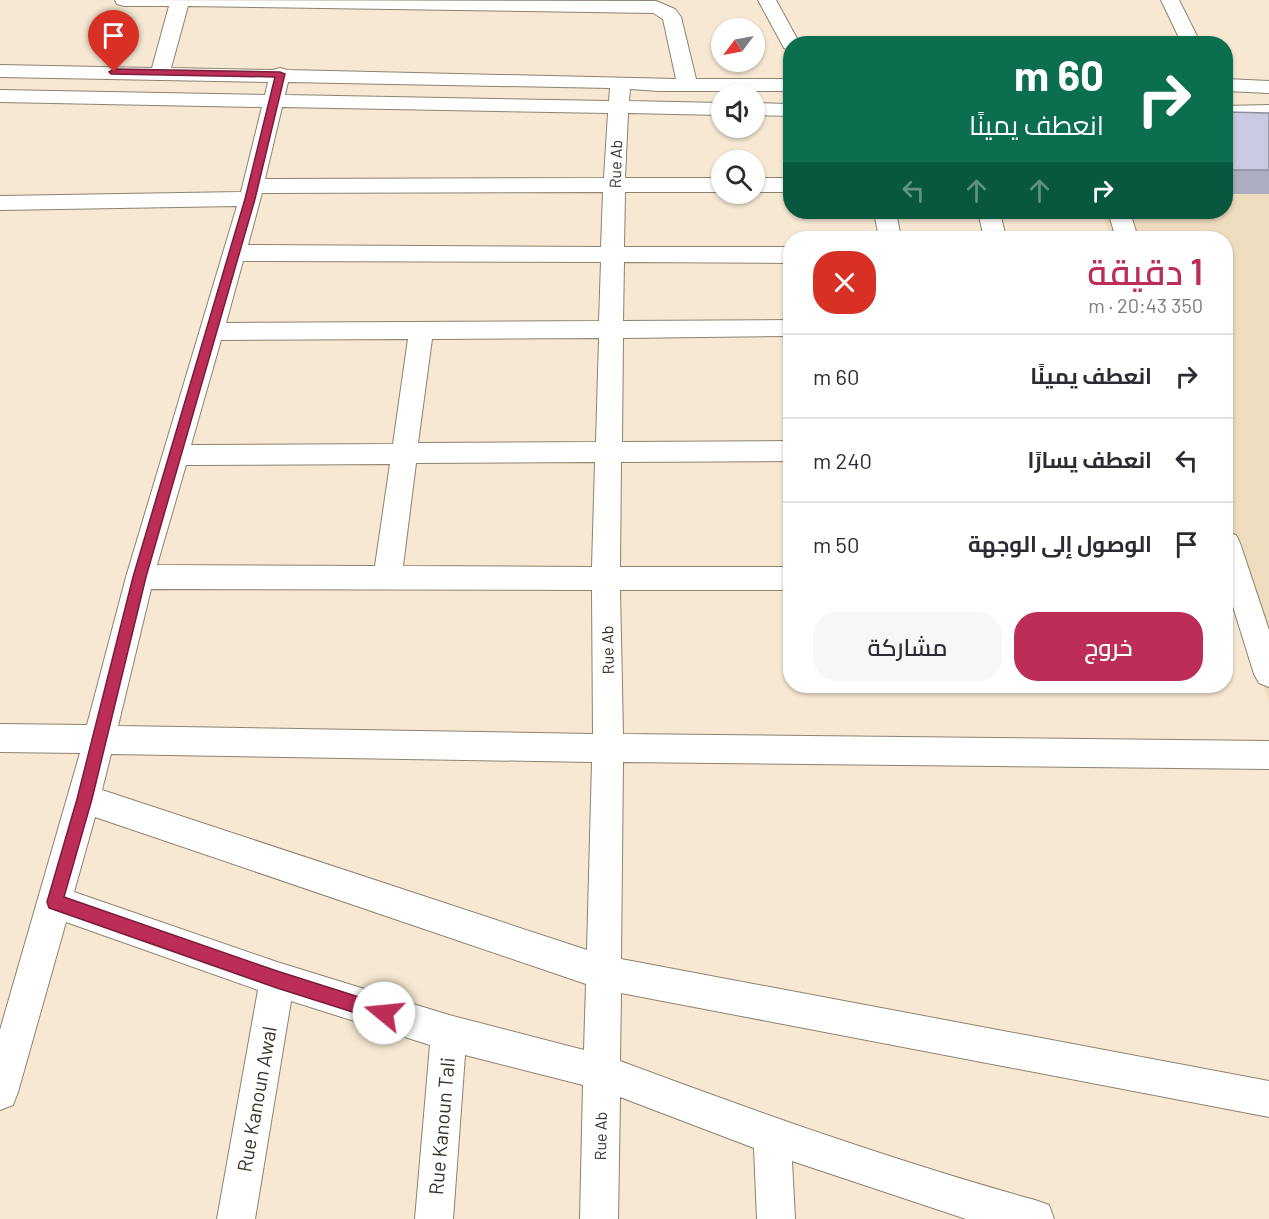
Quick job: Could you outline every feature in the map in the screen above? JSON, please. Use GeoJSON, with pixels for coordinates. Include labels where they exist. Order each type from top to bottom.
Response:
{"type":"FeatureCollection","features":[{"type":"Feature","properties":{"kind":"street"},"geometry":{"type":"LineString","coordinates":[[124,0],[656,7],[668,12],[672,17],[687,85]]}},
{"type":"Feature","properties":{"kind":"street"},"geometry":{"type":"LineString","coordinates":[[767,0],[786,36]]}},
{"type":"Feature","properties":{"kind":"street"},"geometry":{"type":"LineString","coordinates":[[1170,0],[1188,36]]}},
{"type":"Feature","properties":{"kind":"street"},"geometry":{"type":"LineString","coordinates":[[160,73],[180,1]]}},
{"type":"Feature","properties":{"kind":"street"},"geometry":{"type":"LineString","coordinates":[[0,70],[160,73],[277,87]]}},
{"type":"Feature","properties":{"kind":"street"},"geometry":{"type":"LineString","coordinates":[[619,94],[687,85],[783,85]]}},
{"type":"Feature","properties":{"kind":"street"},"geometry":{"type":"LineString","coordinates":[[1233,85],[1269,87]]}},
{"type":"Feature","properties":{"kind":"street"},"geometry":{"type":"LineString","coordinates":[[0,1092],[84,799],[140,577],[252,193],[277,87]]}},
{"type":"Feature","properties":{"kind":"street"},"geometry":{"type":"LineString","coordinates":[[0,96],[277,87],[619,94],[711,107]]}},
{"type":"Feature","properties":{"kind":"street","name":"Rue Ab"},"geometry":{"type":"LineString","coordinates":[[599,1219],[608,748],[606,579],[612,256],[619,94]]}},
{"type":"Feature","properties":{"kind":"street"},"geometry":{"type":"LineString","coordinates":[[765,109],[783,110]]}},
{"type":"Feature","properties":{"kind":"street"},"geometry":{"type":"LineString","coordinates":[[1233,112],[1269,111]]}},
{"type":"Feature","properties":{"kind":"street"},"geometry":{"type":"LineString","coordinates":[[0,203],[252,193],[711,185]]}},
{"type":"Feature","properties":{"kind":"street"},"geometry":{"type":"LineString","coordinates":[[765,185],[783,185]]}},
{"type":"Feature","properties":{"kind":"street"},"geometry":{"type":"LineString","coordinates":[[234,253],[783,255]]}},
{"type":"Feature","properties":{"kind":"street"},"geometry":{"type":"LineString","coordinates":[[211,332],[783,328]]}},
{"type":"Feature","properties":{"kind":"street"},"geometry":{"type":"LineString","coordinates":[[387,578],[421,331]]}},
{"type":"Feature","properties":{"kind":"street"},"geometry":{"type":"LineString","coordinates":[[175,455],[783,451]]}},
{"type":"Feature","properties":{"kind":"street"},"geometry":{"type":"LineString","coordinates":[[140,577],[783,579]]}},
{"type":"Feature","properties":{"kind":"street"},"geometry":{"type":"LineString","coordinates":[[1233,584],[1269,674]]}},
{"type":"Feature","properties":{"kind":"street"},"geometry":{"type":"LineString","coordinates":[[0,738],[608,748],[1269,755]]}},
{"type":"Feature","properties":{"kind":"street"},"geometry":{"type":"LineString","coordinates":[[84,799],[605,973],[1269,1099]]}},
{"type":"Feature","properties":{"kind":"street"},"geometry":{"type":"LineString","coordinates":[[55,902],[277,980],[449,1033],[601,1072],[772,1136],[943,1206],[1035,1219]]}},
{"type":"Feature","properties":{"kind":"street","name":"Rue Kanoun Awal"},"geometry":{"type":"LineString","coordinates":[[236,1219],[277,980]]}},
{"type":"Feature","properties":{"kind":"street","name":"Rue Kanoun Tali"},"geometry":{"type":"LineString","coordinates":[[434,1219],[449,1033]]}},
{"type":"Feature","properties":{"kind":"street"},"geometry":{"type":"LineString","coordinates":[[772,1136],[776,1219]]}},
{"type":"Feature","properties":{"kind":"shaded area"},"geometry":{"type":"Polygon","coordinates":[[[1233,120],[1269,120],[1269,702],[1233,595],[1233,231],[1109,231],[1104,219],[1233,219],[1233,120]]]}},
{"type":"Feature","properties":{"kind":"building"},"geometry":{"type":"Polygon","coordinates":[[[1233,112],[1269,113],[1269,170],[1233,170],[1233,112]]]}},
{"type":"Feature","properties":{"kind":"route"},"geometry":{"type":"LineString","coordinates":[[114,72],[280,74],[250,199],[140,577],[84,799],[55,902],[277,980],[384,1013]]}}]}
